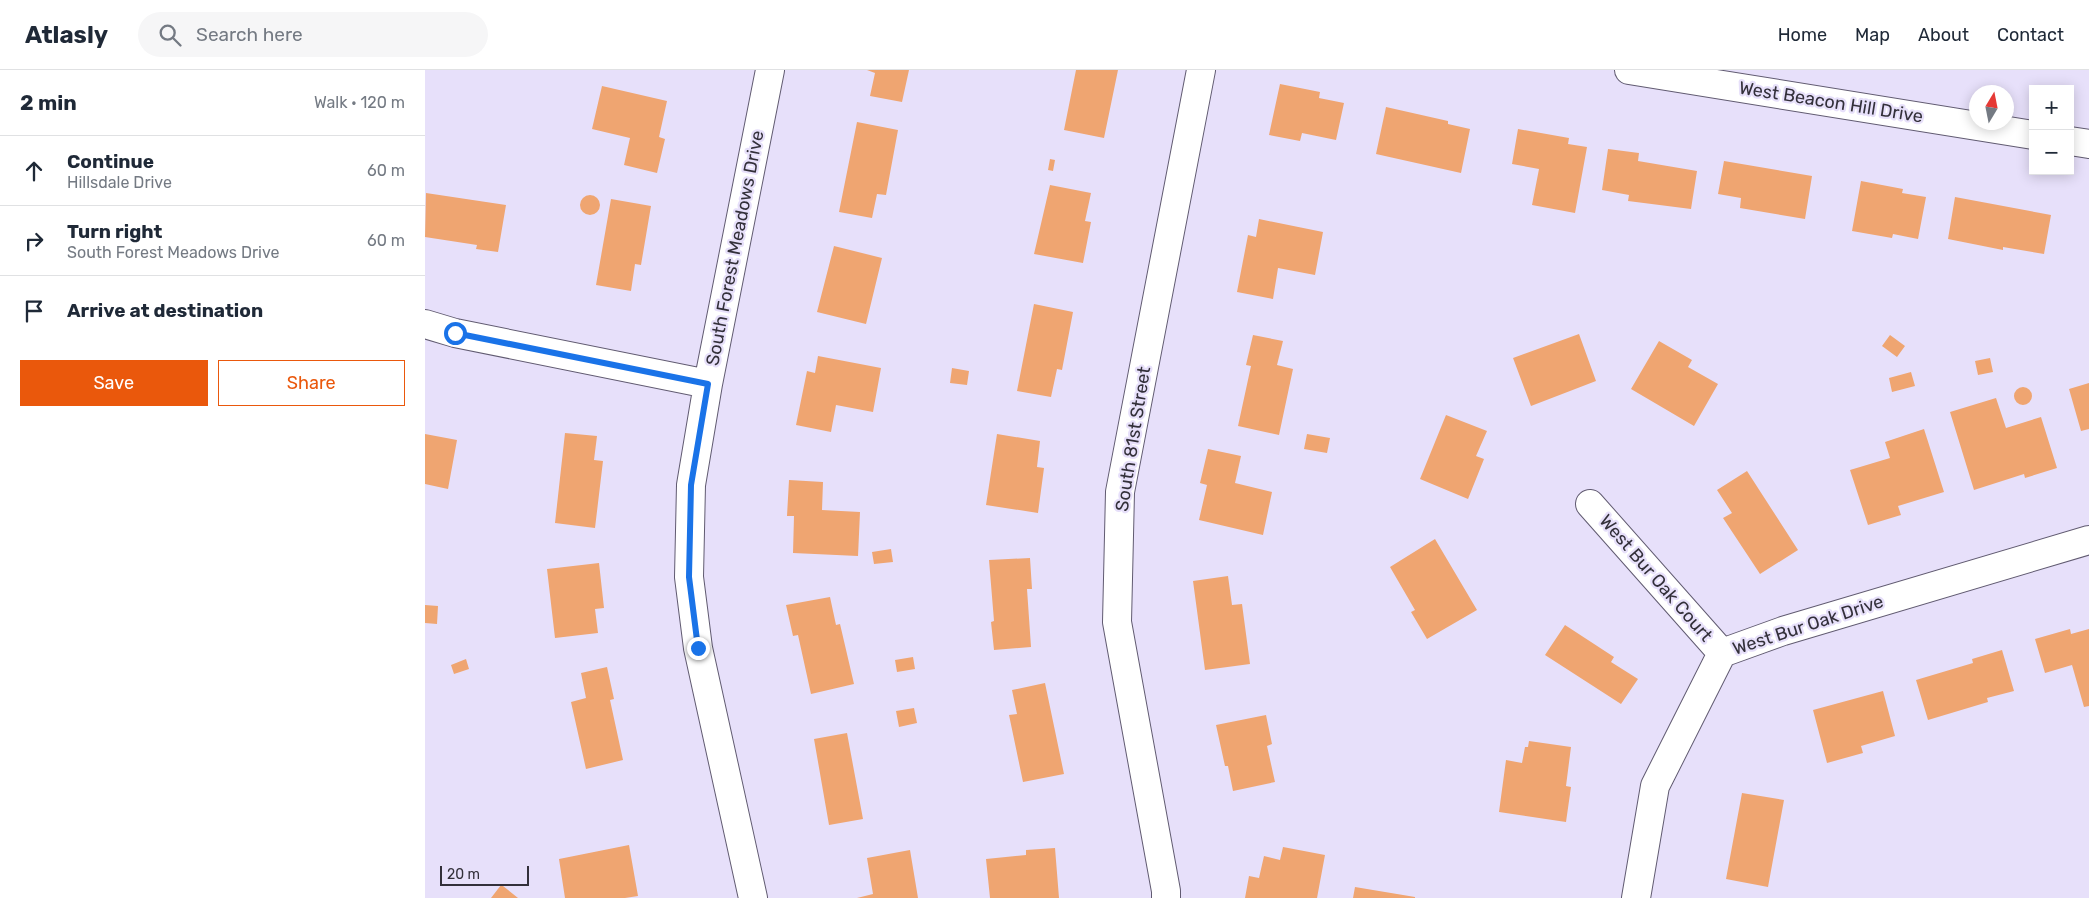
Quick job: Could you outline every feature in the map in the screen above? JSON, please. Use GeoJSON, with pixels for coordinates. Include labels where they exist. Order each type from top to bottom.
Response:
{"type":"FeatureCollection","features":[{"type":"Feature","properties":{"kind":"street","name":"South Forest Meadows Drive"},"geometry":{"type":"LineString","coordinates":[[753,898],[698,648],[689,577],[691,485],[708,384],[770,70]]}},
{"type":"Feature","properties":{"kind":"street","name":"South 81st Street"},"geometry":{"type":"LineString","coordinates":[[1166,898],[1167,890],[1117,622],[1120,492],[1201,70]]}},
{"type":"Feature","properties":{"kind":"street","name":"West Beacon Hill Drive"},"geometry":{"type":"LineString","coordinates":[[1629,70],[2029,134]]}},
{"type":"Feature","properties":{"kind":"street"},"geometry":{"type":"LineString","coordinates":[[2074,142],[2089,144]]}},
{"type":"Feature","properties":{"kind":"street"},"geometry":{"type":"LineString","coordinates":[[425,324],[455,333],[708,384]]}},
{"type":"Feature","properties":{"kind":"street","name":"West Bur Oak Court"},"geometry":{"type":"LineString","coordinates":[[1590,504],[1721,653]]}},
{"type":"Feature","properties":{"kind":"street","name":"West Bur Oak Drive"},"geometry":{"type":"LineString","coordinates":[[1636,898],[1655,786],[1721,653],[1783,631],[2089,540]]}},
{"type":"Feature","properties":{"kind":"building"},"geometry":{"type":"Polygon","coordinates":[[[867,70],[909,70],[902,102],[870,96],[875,73],[867,70]]]}},
{"type":"Feature","properties":{"kind":"building"},"geometry":{"type":"Polygon","coordinates":[[[1076,70],[1118,70],[1104,138],[1064,130],[1076,70]]]}},
{"type":"Feature","properties":{"kind":"building"},"geometry":{"type":"Polygon","coordinates":[[[1280,84],[1320,92],[1319,98],[1344,103],[1336,140],[1302,133],[1300,141],[1269,135],[1280,84]]]}},
{"type":"Feature","properties":{"kind":"building"},"geometry":{"type":"Polygon","coordinates":[[[602,86],[667,101],[659,137],[665,139],[657,173],[624,165],[630,138],[592,129],[602,86]]]}},
{"type":"Feature","properties":{"kind":"building"},"geometry":{"type":"Polygon","coordinates":[[[1386,107],[1448,121],[1448,124],[1470,129],[1461,173],[1376,154],[1386,107]]]}},
{"type":"Feature","properties":{"kind":"building"},"geometry":{"type":"Polygon","coordinates":[[[857,122],[898,130],[886,195],[877,194],[872,218],[839,212],[857,122]]]}},
{"type":"Feature","properties":{"kind":"building"},"geometry":{"type":"Polygon","coordinates":[[[1518,129],[1569,138],[1568,144],[1587,147],[1575,213],[1532,205],[1539,169],[1512,164],[1518,129]]]}},
{"type":"Feature","properties":{"kind":"building"},"geometry":{"type":"Polygon","coordinates":[[[1608,149],[1639,153],[1638,161],[1697,171],[1691,209],[1628,201],[1629,195],[1602,190],[1608,149]]]}},
{"type":"Feature","properties":{"kind":"building"},"geometry":{"type":"Polygon","coordinates":[[[1050,159],[1055,160],[1053,171],[1048,170],[1050,159]]]}},
{"type":"Feature","properties":{"kind":"building"},"geometry":{"type":"Polygon","coordinates":[[[1724,161],[1812,176],[1805,219],[1740,208],[1741,198],[1718,194],[1724,161]]]}},
{"type":"Feature","properties":{"kind":"building"},"geometry":{"type":"Polygon","coordinates":[[[1861,181],[1903,189],[1902,193],[1926,197],[1918,239],[1893,234],[1892,238],[1852,231],[1861,181]]]}},
{"type":"Feature","properties":{"kind":"building"},"geometry":{"type":"Polygon","coordinates":[[[1050,185],[1091,193],[1085,221],[1091,222],[1083,263],[1034,254],[1050,185]]]}},
{"type":"Feature","properties":{"kind":"building"},"geometry":{"type":"Polygon","coordinates":[[[426,193],[506,205],[498,252],[476,249],[477,245],[425,237],[426,193]]]}},
{"type":"Feature","properties":{"kind":"building"},"geometry":{"type":"Polygon","coordinates":[[[590,195],[597,198],[600,205],[597,212],[590,215],[583,212],[580,205],[583,198],[590,195]]]}},
{"type":"Feature","properties":{"kind":"building"},"geometry":{"type":"Polygon","coordinates":[[[1955,197],[2051,215],[2044,254],[2003,247],[2003,250],[1948,239],[1955,197]]]}},
{"type":"Feature","properties":{"kind":"building"},"geometry":{"type":"Polygon","coordinates":[[[611,199],[651,206],[641,265],[635,264],[631,291],[596,285],[611,199]]]}},
{"type":"Feature","properties":{"kind":"building"},"geometry":{"type":"Polygon","coordinates":[[[1259,219],[1323,232],[1315,275],[1278,268],[1273,299],[1237,292],[1248,235],[1256,237],[1259,219]]]}},
{"type":"Feature","properties":{"kind":"building"},"geometry":{"type":"Polygon","coordinates":[[[834,246],[882,258],[866,324],[817,312],[834,246]]]}},
{"type":"Feature","properties":{"kind":"building"},"geometry":{"type":"Polygon","coordinates":[[[1034,304],[1073,312],[1062,370],[1057,369],[1051,397],[1017,391],[1034,304]]]}},
{"type":"Feature","properties":{"kind":"building"},"geometry":{"type":"Polygon","coordinates":[[[1579,334],[1596,381],[1531,406],[1513,358],[1579,334]]]}},
{"type":"Feature","properties":{"kind":"building"},"geometry":{"type":"Polygon","coordinates":[[[1253,335],[1283,341],[1277,365],[1293,369],[1279,435],[1238,426],[1251,366],[1246,365],[1253,335]]]}},
{"type":"Feature","properties":{"kind":"building"},"geometry":{"type":"Polygon","coordinates":[[[1890,335],[1905,346],[1897,357],[1882,346],[1890,335]]]}},
{"type":"Feature","properties":{"kind":"building"},"geometry":{"type":"Polygon","coordinates":[[[1659,341],[1692,360],[1688,367],[1718,384],[1694,426],[1631,389],[1659,341]]]}},
{"type":"Feature","properties":{"kind":"building"},"geometry":{"type":"Polygon","coordinates":[[[818,356],[881,368],[873,412],[836,405],[831,432],[796,425],[807,371],[815,373],[818,356]]]}},
{"type":"Feature","properties":{"kind":"building"},"geometry":{"type":"Polygon","coordinates":[[[1990,358],[1993,372],[1978,375],[1975,361],[1990,358]]]}},
{"type":"Feature","properties":{"kind":"building"},"geometry":{"type":"Polygon","coordinates":[[[952,368],[969,371],[967,385],[950,383],[952,368]]]}},
{"type":"Feature","properties":{"kind":"building"},"geometry":{"type":"Polygon","coordinates":[[[1911,372],[1915,386],[1892,392],[1889,378],[1911,372]]]}},
{"type":"Feature","properties":{"kind":"building"},"geometry":{"type":"Polygon","coordinates":[[[2089,383],[2089,429],[2081,431],[2069,389],[2089,383]]]}},
{"type":"Feature","properties":{"kind":"building"},"geometry":{"type":"Polygon","coordinates":[[[2023,387],[2029,390],[2032,396],[2029,402],[2023,405],[2017,402],[2014,396],[2017,390],[2023,387]]]}},
{"type":"Feature","properties":{"kind":"building"},"geometry":{"type":"Polygon","coordinates":[[[1996,398],[2006,428],[2041,417],[2057,468],[2025,478],[2024,474],[1974,490],[1950,412],[1996,398]]]}},
{"type":"Feature","properties":{"kind":"building"},"geometry":{"type":"Polygon","coordinates":[[[1446,415],[1487,431],[1476,456],[1484,459],[1468,499],[1420,479],[1446,415]]]}},
{"type":"Feature","properties":{"kind":"building"},"geometry":{"type":"Polygon","coordinates":[[[1924,429],[1944,492],[1898,506],[1901,515],[1868,525],[1850,470],[1890,458],[1885,442],[1924,429]]]}},
{"type":"Feature","properties":{"kind":"building"},"geometry":{"type":"Polygon","coordinates":[[[565,433],[597,436],[594,460],[603,461],[595,528],[555,523],[565,433]]]}},
{"type":"Feature","properties":{"kind":"building"},"geometry":{"type":"Polygon","coordinates":[[[425,434],[457,440],[448,489],[425,484],[425,434]]]}},
{"type":"Feature","properties":{"kind":"building"},"geometry":{"type":"Polygon","coordinates":[[[997,434],[1040,441],[1037,467],[1044,468],[1038,513],[986,505],[997,434]]]}},
{"type":"Feature","properties":{"kind":"building"},"geometry":{"type":"Polygon","coordinates":[[[1307,434],[1330,438],[1327,453],[1304,449],[1307,434]]]}},
{"type":"Feature","properties":{"kind":"building"},"geometry":{"type":"Polygon","coordinates":[[[1208,449],[1241,456],[1235,483],[1272,492],[1263,535],[1199,520],[1207,485],[1200,483],[1208,449]]]}},
{"type":"Feature","properties":{"kind":"building"},"geometry":{"type":"Polygon","coordinates":[[[1747,471],[1798,550],[1760,574],[1723,518],[1732,513],[1717,490],[1747,471]]]}},
{"type":"Feature","properties":{"kind":"building"},"geometry":{"type":"Polygon","coordinates":[[[789,480],[823,482],[822,510],[860,512],[858,556],[793,553],[794,516],[787,516],[789,480]]]}},
{"type":"Feature","properties":{"kind":"building"},"geometry":{"type":"Polygon","coordinates":[[[1435,539],[1477,610],[1427,639],[1411,612],[1415,610],[1390,567],[1435,539]]]}},
{"type":"Feature","properties":{"kind":"building"},"geometry":{"type":"Polygon","coordinates":[[[891,549],[893,562],[874,564],[872,552],[891,549]]]}},
{"type":"Feature","properties":{"kind":"building"},"geometry":{"type":"Polygon","coordinates":[[[1030,558],[1032,589],[1027,589],[1031,647],[994,650],[991,622],[994,621],[989,560],[1030,558]]]}},
{"type":"Feature","properties":{"kind":"building"},"geometry":{"type":"Polygon","coordinates":[[[599,563],[604,608],[595,609],[598,633],[555,638],[547,569],[599,563]]]}},
{"type":"Feature","properties":{"kind":"building"},"geometry":{"type":"Polygon","coordinates":[[[1228,576],[1232,605],[1242,604],[1250,664],[1205,670],[1193,581],[1228,576]]]}},
{"type":"Feature","properties":{"kind":"building"},"geometry":{"type":"Polygon","coordinates":[[[830,597],[836,625],[840,624],[854,684],[811,694],[798,635],[793,636],[786,605],[830,597]]]}},
{"type":"Feature","properties":{"kind":"building"},"geometry":{"type":"Polygon","coordinates":[[[425,605],[438,606],[437,624],[425,623],[425,605]]]}},
{"type":"Feature","properties":{"kind":"building"},"geometry":{"type":"Polygon","coordinates":[[[1565,625],[1614,657],[1611,662],[1638,679],[1621,704],[1545,655],[1565,625]]]}},
{"type":"Feature","properties":{"kind":"building"},"geometry":{"type":"Polygon","coordinates":[[[2070,629],[2071,634],[2089,629],[2089,706],[2084,707],[2072,665],[2045,673],[2035,639],[2070,629]]]}},
{"type":"Feature","properties":{"kind":"building"},"geometry":{"type":"Polygon","coordinates":[[[2002,650],[2014,691],[1987,698],[1988,702],[1928,720],[1916,680],[1973,663],[1972,659],[2002,650]]]}},
{"type":"Feature","properties":{"kind":"building"},"geometry":{"type":"Polygon","coordinates":[[[913,657],[915,669],[897,672],[895,660],[913,657]]]}},
{"type":"Feature","properties":{"kind":"building"},"geometry":{"type":"Polygon","coordinates":[[[466,659],[469,669],[454,674],[451,665],[466,659]]]}},
{"type":"Feature","properties":{"kind":"building"},"geometry":{"type":"Polygon","coordinates":[[[607,667],[614,699],[610,700],[623,760],[586,769],[571,702],[586,698],[581,673],[607,667]]]}},
{"type":"Feature","properties":{"kind":"building"},"geometry":{"type":"Polygon","coordinates":[[[1045,683],[1064,774],[1023,782],[1009,715],[1017,714],[1012,690],[1045,683]]]}},
{"type":"Feature","properties":{"kind":"building"},"geometry":{"type":"Polygon","coordinates":[[[1883,691],[1895,736],[1861,746],[1863,753],[1827,763],[1813,710],[1883,691]]]}},
{"type":"Feature","properties":{"kind":"building"},"geometry":{"type":"Polygon","coordinates":[[[914,708],[917,723],[899,727],[896,711],[914,708]]]}},
{"type":"Feature","properties":{"kind":"building"},"geometry":{"type":"Polygon","coordinates":[[[1266,715],[1272,744],[1267,746],[1275,782],[1233,791],[1228,766],[1225,766],[1216,725],[1266,715]]]}},
{"type":"Feature","properties":{"kind":"building"},"geometry":{"type":"Polygon","coordinates":[[[847,733],[863,819],[829,825],[814,739],[847,733]]]}},
{"type":"Feature","properties":{"kind":"building"},"geometry":{"type":"Polygon","coordinates":[[[1529,741],[1571,747],[1566,786],[1571,787],[1566,822],[1499,812],[1506,760],[1522,763],[1525,747],[1528,747],[1529,741]]]}},
{"type":"Feature","properties":{"kind":"building"},"geometry":{"type":"Polygon","coordinates":[[[1742,793],[1784,800],[1768,887],[1726,879],[1742,793]]]}},
{"type":"Feature","properties":{"kind":"building"},"geometry":{"type":"Polygon","coordinates":[[[629,845],[638,896],[625,898],[565,898],[559,859],[629,845]]]}},
{"type":"Feature","properties":{"kind":"building"},"geometry":{"type":"Polygon","coordinates":[[[1283,847],[1325,855],[1317,898],[1245,898],[1249,876],[1259,878],[1264,856],[1280,860],[1283,847]]]}},
{"type":"Feature","properties":{"kind":"building"},"geometry":{"type":"Polygon","coordinates":[[[1055,848],[1059,898],[990,898],[986,859],[1026,855],[1026,850],[1055,848]]]}},
{"type":"Feature","properties":{"kind":"building"},"geometry":{"type":"Polygon","coordinates":[[[910,850],[918,898],[857,898],[873,894],[867,858],[910,850]]]}},
{"type":"Feature","properties":{"kind":"building"},"geometry":{"type":"Polygon","coordinates":[[[501,885],[503,886],[518,898],[491,898],[501,885]]]}},
{"type":"Feature","properties":{"kind":"building"},"geometry":{"type":"Polygon","coordinates":[[[1355,887],[1415,897],[1415,898],[1353,898],[1355,887]]]}},
{"type":"Feature","properties":{"kind":"route"},"geometry":{"type":"LineString","coordinates":[[455,333],[708,384],[691,485],[689,577],[698,648]]}}]}
